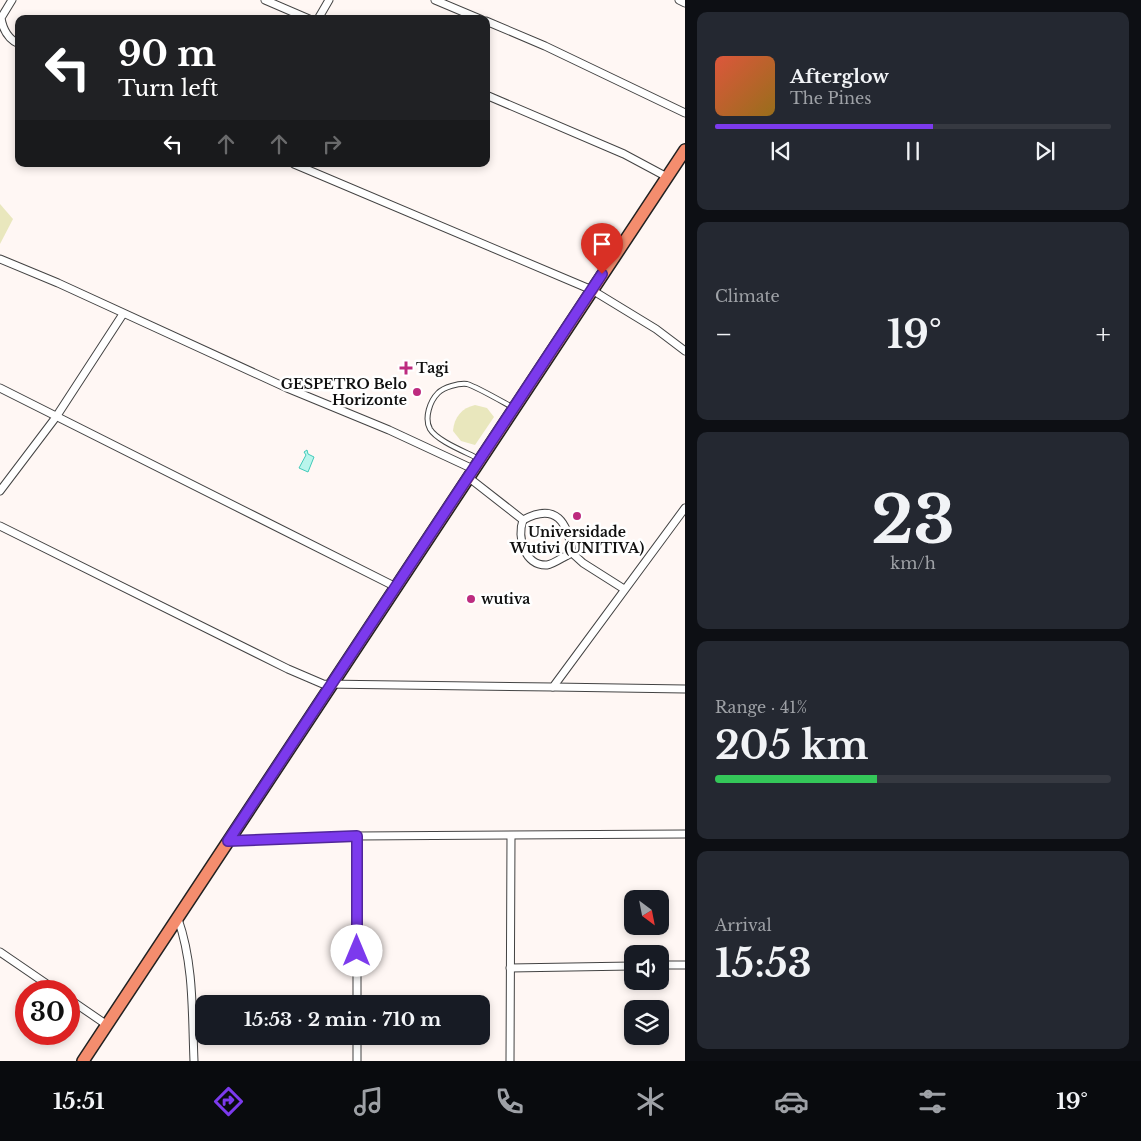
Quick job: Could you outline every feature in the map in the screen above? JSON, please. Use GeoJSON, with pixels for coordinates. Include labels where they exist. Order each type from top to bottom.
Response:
{"type":"FeatureCollection","features":[{"type":"Feature","properties":{"kind":"main road"},"geometry":{"type":"LineString","coordinates":[[84,1061],[470,473],[685,150]]}},
{"type":"Feature","properties":{"kind":"street"},"geometry":{"type":"LineString","coordinates":[[12,0],[1,18],[9,38],[15,42]]}},
{"type":"Feature","properties":{"kind":"street"},"geometry":{"type":"LineString","coordinates":[[265,0],[300,15]]}},
{"type":"Feature","properties":{"kind":"street"},"geometry":{"type":"LineString","coordinates":[[320,15],[328,0]]}},
{"type":"Feature","properties":{"kind":"street"},"geometry":{"type":"LineString","coordinates":[[436,0],[471,15]]}},
{"type":"Feature","properties":{"kind":"street"},"geometry":{"type":"LineString","coordinates":[[679,0],[685,3]]}},
{"type":"Feature","properties":{"kind":"street"},"geometry":{"type":"LineString","coordinates":[[490,23],[545,46],[685,114]]}},
{"type":"Feature","properties":{"kind":"street"},"geometry":{"type":"LineString","coordinates":[[490,97],[624,154],[667,177]]}},
{"type":"Feature","properties":{"kind":"street"},"geometry":{"type":"LineString","coordinates":[[301,167],[592,290],[656,328],[685,351]]}},
{"type":"Feature","properties":{"kind":"street"},"geometry":{"type":"LineString","coordinates":[[0,259],[58,283],[287,388],[389,430],[470,473],[523,520]]}},
{"type":"Feature","properties":{"kind":"street"},"geometry":{"type":"LineString","coordinates":[[0,491],[34,443],[56,417],[123,314]]}},
{"type":"Feature","properties":{"kind":"street"},"geometry":{"type":"LineString","coordinates":[[0,388],[396,587]]}},
{"type":"Feature","properties":{"kind":"street"},"geometry":{"type":"LineString","coordinates":[[553,687],[685,508]]}},
{"type":"Feature","properties":{"kind":"street"},"geometry":{"type":"LineString","coordinates":[[572,553],[549,565],[538,564],[526,554],[521,540],[520,529],[523,520],[531,516],[543,514],[555,515],[563,523],[570,535],[572,553],[583,563],[624,590]]}},
{"type":"Feature","properties":{"kind":"street"},"geometry":{"type":"LineString","coordinates":[[0,526],[313,681],[331,685],[685,689]]}},
{"type":"Feature","properties":{"kind":"street"},"geometry":{"type":"LineString","coordinates":[[228,841],[357,836],[685,834]]}},
{"type":"Feature","properties":{"kind":"street"},"geometry":{"type":"LineString","coordinates":[[357,836],[357,995]]}},
{"type":"Feature","properties":{"kind":"street"},"geometry":{"type":"LineString","coordinates":[[510,1061],[511,836]]}},
{"type":"Feature","properties":{"kind":"street"},"geometry":{"type":"LineString","coordinates":[[178,920],[185,939],[189,964],[194,1061]]}},
{"type":"Feature","properties":{"kind":"street"},"geometry":{"type":"LineString","coordinates":[[0,952],[41,980]]}},
{"type":"Feature","properties":{"kind":"street"},"geometry":{"type":"LineString","coordinates":[[510,968],[624,966]]}},
{"type":"Feature","properties":{"kind":"street"},"geometry":{"type":"LineString","coordinates":[[669,966],[685,966]]}},
{"type":"Feature","properties":{"kind":"street"},"geometry":{"type":"LineString","coordinates":[[80,1007],[107,1025]]}},
{"type":"Feature","properties":{"kind":"street"},"geometry":{"type":"LineString","coordinates":[[357,1045],[357,1061]]}},
{"type":"Feature","properties":{"kind":"lane"},"geometry":{"type":"LineString","coordinates":[[480,459],[438,437],[429,428],[427,418],[438,392],[451,386],[466,384],[514,408]]}},
{"type":"Feature","properties":{"kind":"shaded area"},"geometry":{"type":"Polygon","coordinates":[[[0,204],[13,219],[0,244],[0,204]]]}},
{"type":"Feature","properties":{"kind":"shaded area"},"geometry":{"type":"Polygon","coordinates":[[[475,405],[487,408],[494,417],[475,445],[461,441],[453,431],[457,417],[466,408],[475,405]]]}},
{"type":"Feature","properties":{"kind":"water"},"geometry":{"type":"Polygon","coordinates":[[[307,450],[308,454],[314,457],[308,472],[299,468],[306,455],[304,452],[307,450]]]}},
{"type":"Feature","properties":{"kind":"place","name":"Tagi"},"geometry":{"type":"Point","coordinates":[406,368]}},
{"type":"Feature","properties":{"kind":"place","name":"GESPETRO Belo Horizonte"},"geometry":{"type":"Point","coordinates":[417,392]}},
{"type":"Feature","properties":{"kind":"place","name":"Universidade Wutivi (UNITIVA)"},"geometry":{"type":"Point","coordinates":[577,516]}},
{"type":"Feature","properties":{"kind":"place","name":"wutiva"},"geometry":{"type":"Point","coordinates":[471,599]}},
{"type":"Feature","properties":{"kind":"route"},"geometry":{"type":"LineString","coordinates":[[357,951],[357,836],[228,841],[602,274]]}}]}
